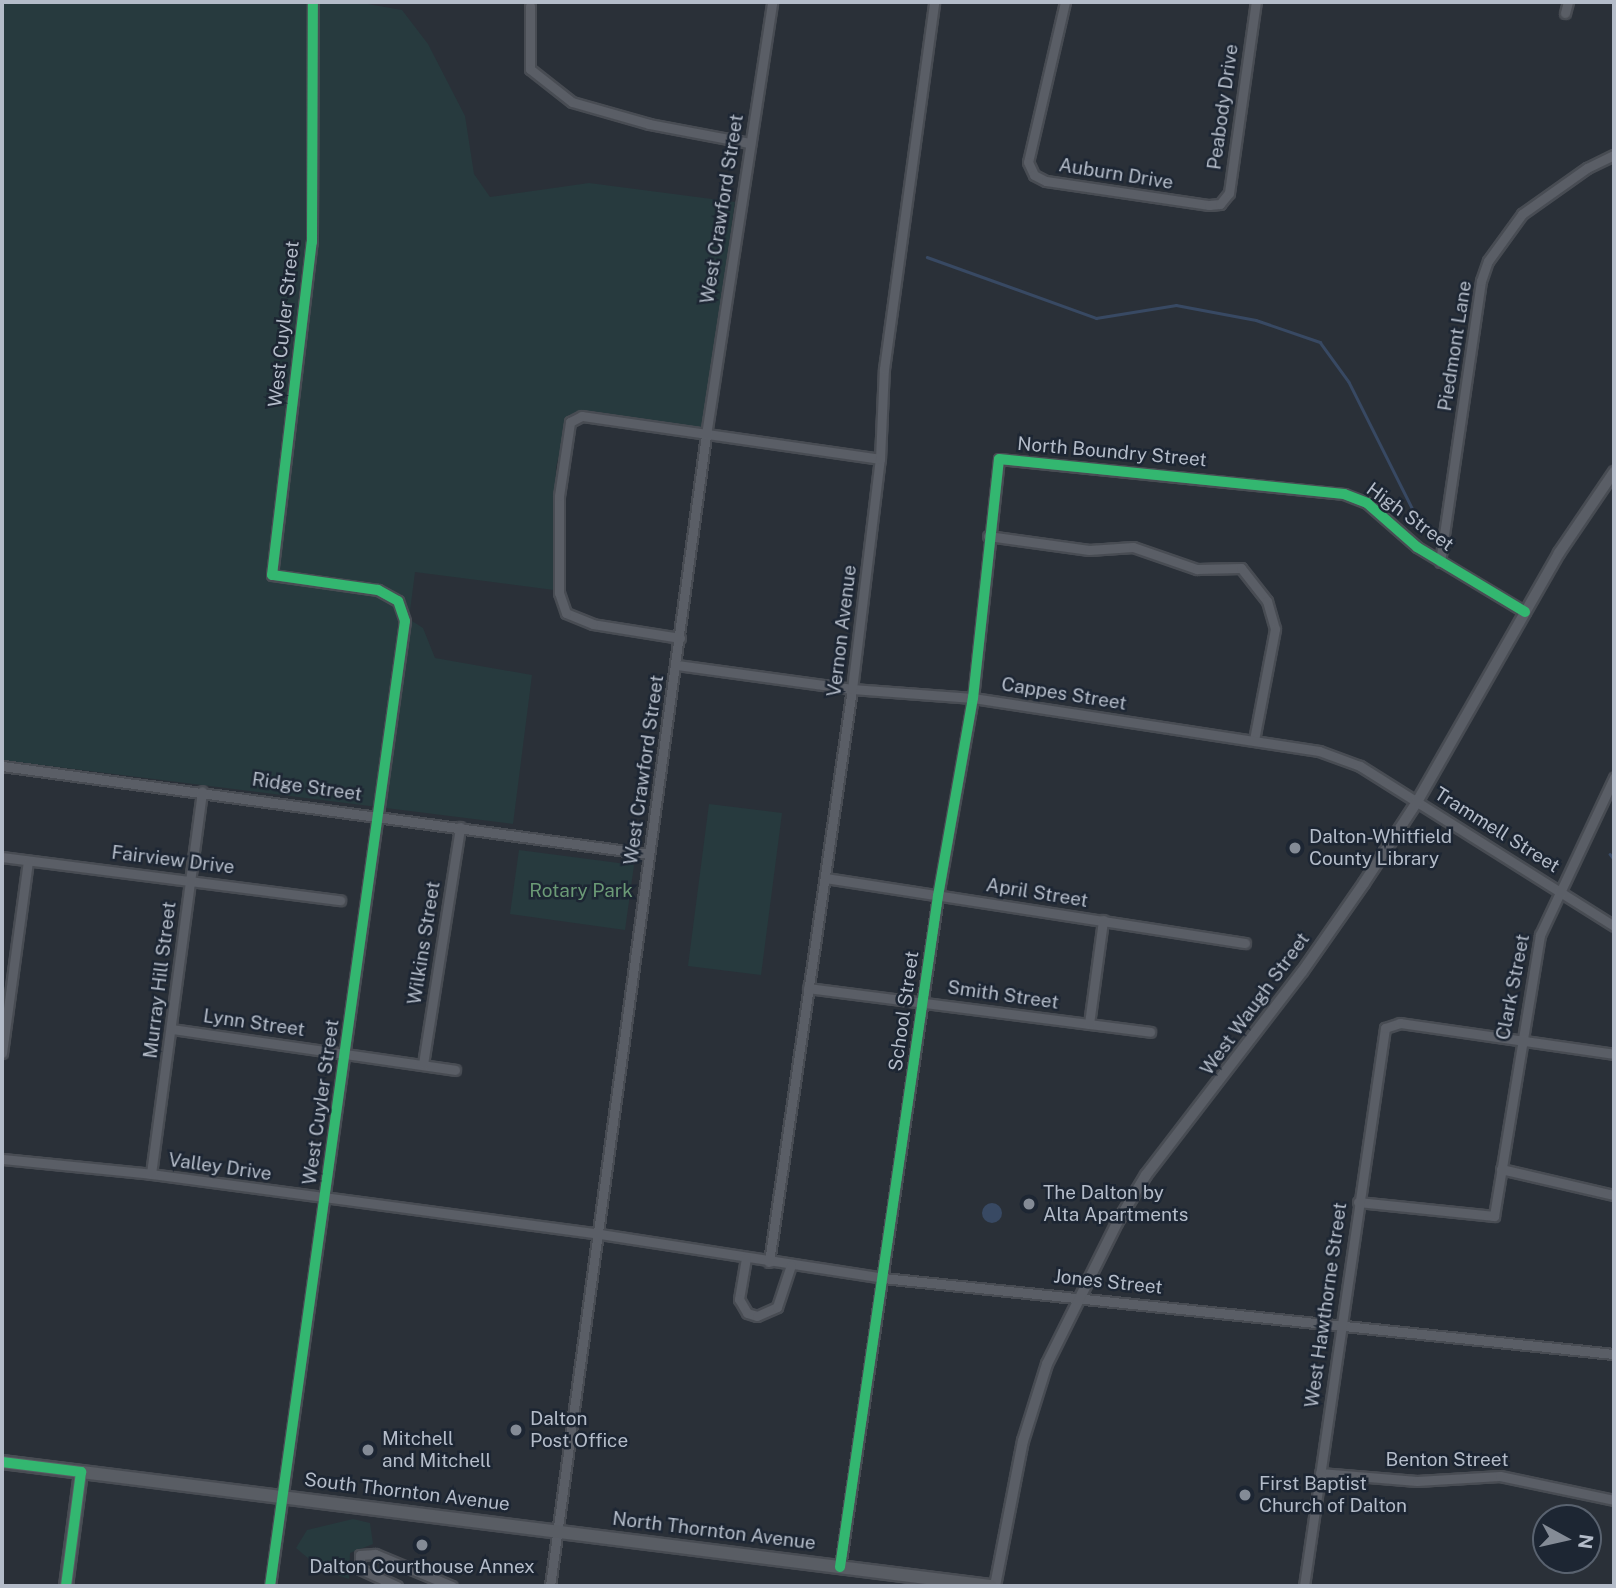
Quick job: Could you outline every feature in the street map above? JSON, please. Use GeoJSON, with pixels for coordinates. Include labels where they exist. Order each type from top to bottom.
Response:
{"type":"FeatureCollection","features":[{"type":"Feature","properties":{"kind":"main road","name":"South Thornton Avenue"},"geometry":{"type":"LineString","coordinates":[[2,1462],[558,1530]]}},
{"type":"Feature","properties":{"kind":"main road"},"geometry":{"type":"LineString","coordinates":[[66,1586],[81,1472]]}},
{"type":"Feature","properties":{"kind":"main road","name":"North Thornton Avenue"},"geometry":{"type":"LineString","coordinates":[[558,1530],[993,1586]]}},
{"type":"Feature","properties":{"kind":"street","name":"West Cuyler Street"},"geometry":{"type":"LineString","coordinates":[[270,1586],[405,621],[398,601],[378,590],[272,576],[312,242],[313,2]]}},
{"type":"Feature","properties":{"kind":"street","name":"West Crawford Street"},"geometry":{"type":"LineString","coordinates":[[550,1586],[600,1234],[706,435],[772,2]]}},
{"type":"Feature","properties":{"kind":"street","name":"Vernon Avenue"},"geometry":{"type":"LineString","coordinates":[[769,1262],[852,690],[880,459],[884,369],[934,2]]}},
{"type":"Feature","properties":{"kind":"street","name":"Auburn Drive"},"geometry":{"type":"LineString","coordinates":[[1065,2],[1028,162],[1034,175],[1046,181],[1209,205]]}},
{"type":"Feature","properties":{"kind":"street","name":"Peabody Drive"},"geometry":{"type":"LineString","coordinates":[[1209,205],[1220,204],[1229,193],[1256,2]]}},
{"type":"Feature","properties":{"kind":"street"},"geometry":{"type":"LineString","coordinates":[[1565,13],[1568,2]]}},
{"type":"Feature","properties":{"kind":"street"},"geometry":{"type":"LineString","coordinates":[[530,6],[530,69],[572,102],[649,124],[750,143]]}},
{"type":"Feature","properties":{"kind":"street","name":"Piedmont Lane"},"geometry":{"type":"LineString","coordinates":[[1440,562],[1481,281],[1488,261],[1522,214],[1587,168],[1614,155]]}},
{"type":"Feature","properties":{"kind":"street"},"geometry":{"type":"LineString","coordinates":[[680,638],[593,624],[566,613],[559,593],[563,450],[570,422],[582,416],[880,459]]}},
{"type":"Feature","properties":{"kind":"street","name":"North Boundry Street"},"geometry":{"type":"LineString","coordinates":[[999,459],[1221,480]]}},
{"type":"Feature","properties":{"kind":"street","name":"School Street"},"geometry":{"type":"LineString","coordinates":[[840,1567],[938,896],[974,698],[999,459]]}},
{"type":"Feature","properties":{"kind":"street","name":"West Waugh Street"},"geometry":{"type":"LineString","coordinates":[[993,1586],[1023,1441],[1047,1364],[1077,1297],[1146,1175],[1302,972],[1417,802],[1525,612],[1614,471]]}},
{"type":"Feature","properties":{"kind":"street","name":"High Street"},"geometry":{"type":"LineString","coordinates":[[1221,480],[1354,497],[1440,562],[1525,612]]}},
{"type":"Feature","properties":{"kind":"street"},"geometry":{"type":"LineString","coordinates":[[989,536],[1088,550],[1133,547],[1197,569],[1241,568],[1267,601],[1275,629],[1254,740]]}},
{"type":"Feature","properties":{"kind":"street","name":"Cappes Street"},"geometry":{"type":"LineString","coordinates":[[677,664],[852,690],[974,698],[1319,751],[1360,766]]}},
{"type":"Feature","properties":{"kind":"street","name":"Ridge Street"},"geometry":{"type":"LineString","coordinates":[[2,765],[378,814],[649,854]]}},
{"type":"Feature","properties":{"kind":"street","name":"Trammell Street"},"geometry":{"type":"LineString","coordinates":[[1360,766],[1614,926]]}},
{"type":"Feature","properties":{"kind":"street","name":"Clark Street"},"geometry":{"type":"LineString","coordinates":[[1358,1202],[1494,1216],[1520,1039],[1539,935],[1614,778]]}},
{"type":"Feature","properties":{"kind":"street","name":"Murray Hill Street"},"geometry":{"type":"LineString","coordinates":[[151,1174],[202,791]]}},
{"type":"Feature","properties":{"kind":"street","name":"Wilkins Street"},"geometry":{"type":"LineString","coordinates":[[424,1064],[460,827]]}},
{"type":"Feature","properties":{"kind":"street","name":"Fairview Drive"},"geometry":{"type":"LineString","coordinates":[[2,857],[340,900]]}},
{"type":"Feature","properties":{"kind":"street"},"geometry":{"type":"LineString","coordinates":[[2,1053],[28,861]]}},
{"type":"Feature","properties":{"kind":"street","name":"April Street"},"geometry":{"type":"LineString","coordinates":[[825,878],[1245,943]]}},
{"type":"Feature","properties":{"kind":"street"},"geometry":{"type":"LineString","coordinates":[[1089,1024],[1103,920]]}},
{"type":"Feature","properties":{"kind":"street","name":"Smith Street"},"geometry":{"type":"LineString","coordinates":[[808,988],[1150,1032]]}},
{"type":"Feature","properties":{"kind":"street","name":"West Hawthorne Street"},"geometry":{"type":"LineString","coordinates":[[1304,1586],[1385,1028],[1400,1023],[1520,1039]]}},
{"type":"Feature","properties":{"kind":"street","name":"Lynn Street"},"geometry":{"type":"LineString","coordinates":[[172,1029],[455,1070]]}},
{"type":"Feature","properties":{"kind":"street"},"geometry":{"type":"LineString","coordinates":[[1520,1039],[1614,1054]]}},
{"type":"Feature","properties":{"kind":"street","name":"Valley Drive"},"geometry":{"type":"LineString","coordinates":[[2,1159],[151,1174],[600,1234]]}},
{"type":"Feature","properties":{"kind":"street"},"geometry":{"type":"LineString","coordinates":[[1501,1169],[1614,1195]]}},
{"type":"Feature","properties":{"kind":"street","name":"Jones Street"},"geometry":{"type":"LineString","coordinates":[[600,1234],[883,1278],[1614,1354]]}},
{"type":"Feature","properties":{"kind":"street"},"geometry":{"type":"LineString","coordinates":[[746,1258],[739,1299],[747,1313],[757,1316],[777,1307],[791,1265]]}},
{"type":"Feature","properties":{"kind":"street","name":"Benton Street"},"geometry":{"type":"LineString","coordinates":[[1320,1472],[1417,1481],[1500,1476],[1614,1500]]}},
{"type":"Feature","properties":{"kind":"street"},"geometry":{"type":"LineString","coordinates":[[397,1586],[360,1569],[360,1555],[375,1554],[452,1586]]}},
{"type":"Feature","properties":{"kind":"green space"},"geometry":{"type":"Polygon","coordinates":[[[2,2],[356,2],[402,10],[428,44],[465,116],[474,174],[490,197],[589,183],[735,202],[703,428],[591,411],[569,415],[556,467],[554,590],[415,572],[409,619],[423,628],[435,658],[532,675],[513,824],[2,760],[2,2]]]}},
{"type":"Feature","properties":{"kind":"green space"},"geometry":{"type":"Polygon","coordinates":[[[709,804],[782,813],[761,975],[688,966],[709,804]]]}},
{"type":"Feature","properties":{"kind":"green space","name":"Rotary Park"},"geometry":{"type":"Polygon","coordinates":[[[519,850],[634,865],[625,930],[510,914],[519,850]]]}},
{"type":"Feature","properties":{"kind":"green space"},"geometry":{"type":"Polygon","coordinates":[[[353,1519],[370,1523],[373,1544],[350,1553],[349,1579],[322,1570],[296,1548],[307,1530],[353,1519]]]}},
{"type":"Feature","properties":{"kind":"water"},"geometry":{"type":"Polygon","coordinates":[[[992,1203],[999,1206],[1002,1213],[999,1220],[992,1223],[985,1220],[982,1213],[985,1206],[992,1203]]]}},
{"type":"Feature","properties":{"kind":"waterway"},"geometry":{"type":"LineString","coordinates":[[927,257],[1096,318],[1176,305],[1256,320],[1320,342],[1349,382],[1423,530]]}},
{"type":"Feature","properties":{"kind":"waterway"},"geometry":{"type":"LineString","coordinates":[[1610,854],[1614,859]]}},
{"type":"Feature","properties":{"kind":"cycle path"},"geometry":{"type":"LineString","coordinates":[[270,1586],[405,621],[398,601],[378,590],[272,575],[312,242],[313,2]]}},
{"type":"Feature","properties":{"kind":"cycle path"},"geometry":{"type":"LineString","coordinates":[[840,1567],[938,896],[973,698],[999,459],[1344,494],[1367,503],[1417,547],[1525,612]]}},
{"type":"Feature","properties":{"kind":"cycle path"},"geometry":{"type":"LineString","coordinates":[[2,1462],[81,1472],[66,1586]]}},
{"type":"Feature","properties":{"kind":"place","name":"Dalton-Whitfield County Library"},"geometry":{"type":"Point","coordinates":[1295,848]}},
{"type":"Feature","properties":{"kind":"place","name":"The Dalton by Alta Apartments"},"geometry":{"type":"Point","coordinates":[1029,1204]}},
{"type":"Feature","properties":{"kind":"place","name":"Dalton Post Office"},"geometry":{"type":"Point","coordinates":[516,1430]}},
{"type":"Feature","properties":{"kind":"place","name":"Mitchell and Mitchell"},"geometry":{"type":"Point","coordinates":[368,1450]}},
{"type":"Feature","properties":{"kind":"place","name":"First Baptist Church of Dalton"},"geometry":{"type":"Point","coordinates":[1245,1495]}},
{"type":"Feature","properties":{"kind":"place","name":"Dalton Courthouse Annex"},"geometry":{"type":"Point","coordinates":[422,1545]}}]}
